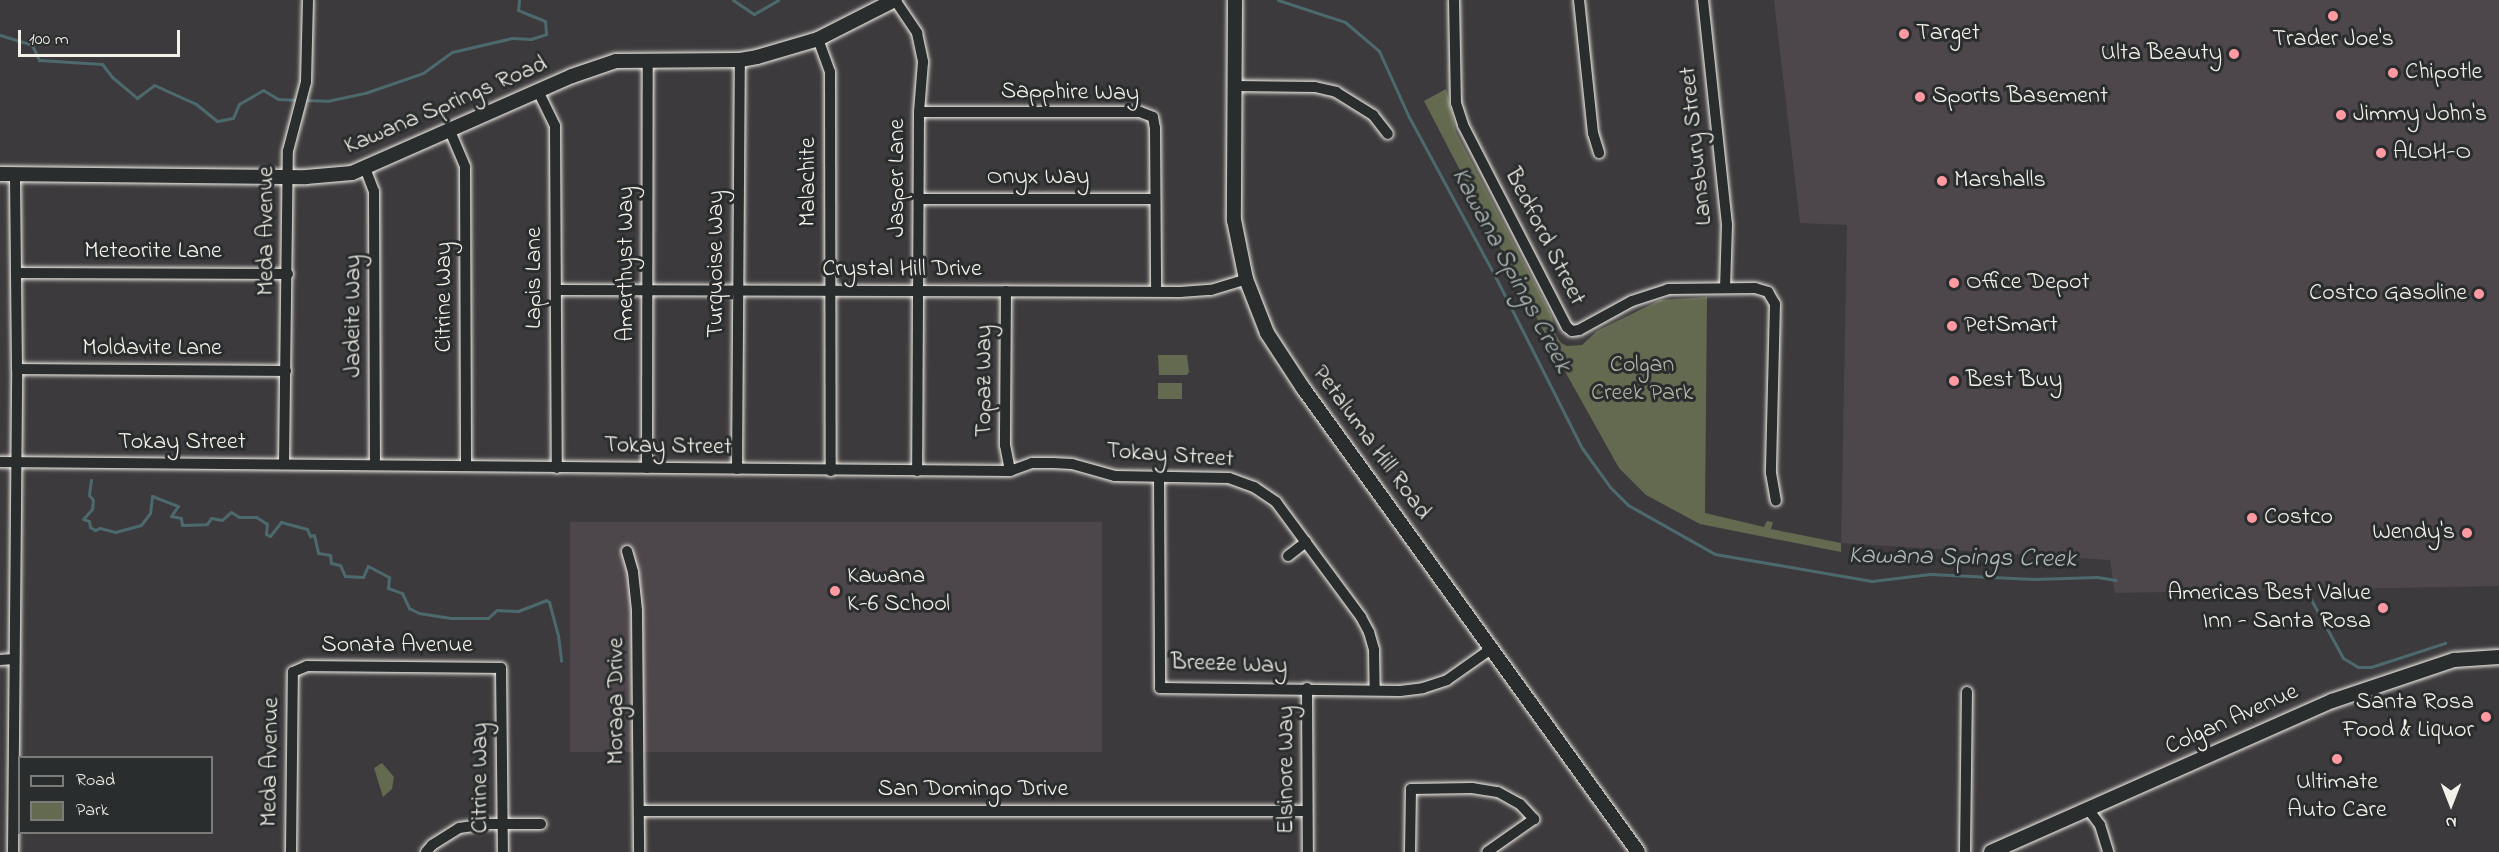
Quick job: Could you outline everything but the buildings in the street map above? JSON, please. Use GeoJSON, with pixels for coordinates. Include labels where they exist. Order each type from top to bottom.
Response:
{"type":"FeatureCollection","features":[{"type":"Feature","properties":{"kind":"main road","name":"Kawana Springs Road"},"geometry":{"type":"LineString","coordinates":[[0,174],[331,176],[365,168],[538,92],[616,61],[740,60],[781,52],[818,39],[895,0]]}},
{"type":"Feature","properties":{"kind":"main road","name":"Petaluma Hill Road"},"geometry":{"type":"LineString","coordinates":[[1235,0],[1233,196],[1238,246],[1246,279],[1267,333],[1281,357],[1638,852]]}},
{"type":"Feature","properties":{"kind":"main road","name":"Colgan Avenue"},"geometry":{"type":"LineString","coordinates":[[1991,852],[2315,708],[2366,688],[2454,660],[2499,657]]}},
{"type":"Feature","properties":{"kind":"street","name":"Meda Avenue"},"geometry":{"type":"LineString","coordinates":[[284,464],[288,152],[306,82],[308,0]]}},
{"type":"Feature","properties":{"kind":"street","name":"Jasper Lane"},"geometry":{"type":"LineString","coordinates":[[895,0],[917,33],[921,46],[918,112],[920,199],[917,471]]}},
{"type":"Feature","properties":{"kind":"street","name":"Bedford Street"},"geometry":{"type":"LineString","coordinates":[[1454,0],[1456,103],[1463,125],[1567,327],[1572,331],[1579,330],[1632,301],[1668,289],[1755,288],[1768,292],[1774,304],[1771,473],[1776,501]]}},
{"type":"Feature","properties":{"kind":"street"},"geometry":{"type":"LineString","coordinates":[[1579,0],[1593,133],[1599,153]]}},
{"type":"Feature","properties":{"kind":"street","name":"Lansbury Street"},"geometry":{"type":"LineString","coordinates":[[1703,0],[1727,225],[1725,288]]}},
{"type":"Feature","properties":{"kind":"street","name":"Malachite"},"geometry":{"type":"LineString","coordinates":[[818,39],[830,72],[831,471]]}},
{"type":"Feature","properties":{"kind":"street","name":"Amerthyst Way"},"geometry":{"type":"LineString","coordinates":[[648,60],[648,468]]}},
{"type":"Feature","properties":{"kind":"street","name":"Turquoise Way"},"geometry":{"type":"LineString","coordinates":[[737,469],[740,60]]}},
{"type":"Feature","properties":{"kind":"street"},"geometry":{"type":"LineString","coordinates":[[1235,86],[1315,87],[1336,92],[1372,115],[1388,134]]}},
{"type":"Feature","properties":{"kind":"street","name":"Lapis Lane"},"geometry":{"type":"LineString","coordinates":[[538,92],[555,126],[557,468]]}},
{"type":"Feature","properties":{"kind":"street","name":"Sapphire Way"},"geometry":{"type":"LineString","coordinates":[[918,112],[1147,113],[1153,117],[1155,128],[1156,291]]}},
{"type":"Feature","properties":{"kind":"street","name":"Citrine Way"},"geometry":{"type":"LineString","coordinates":[[450,131],[465,167],[466,465]]}},
{"type":"Feature","properties":{"kind":"street","name":"Jadeite Way"},"geometry":{"type":"LineString","coordinates":[[365,168],[374,191],[375,464]]}},
{"type":"Feature","properties":{"kind":"street"},"geometry":{"type":"LineString","coordinates":[[13,852],[17,369],[15,174]]}},
{"type":"Feature","properties":{"kind":"street","name":"Onyx Way"},"geometry":{"type":"LineString","coordinates":[[920,199],[1155,199]]}},
{"type":"Feature","properties":{"kind":"street","name":"Meteorite Lane"},"geometry":{"type":"LineString","coordinates":[[17,273],[288,274]]}},
{"type":"Feature","properties":{"kind":"street","name":"Crystal Hill Drive"},"geometry":{"type":"LineString","coordinates":[[556,290],[1156,291],[1211,290],[1246,279]]}},
{"type":"Feature","properties":{"kind":"street","name":"Topaz Way"},"geometry":{"type":"LineString","coordinates":[[1006,291],[1005,445],[1010,471]]}},
{"type":"Feature","properties":{"kind":"street","name":"Moldavite Lane"},"geometry":{"type":"LineString","coordinates":[[17,369],[286,371]]}},
{"type":"Feature","properties":{"kind":"street","name":"Tokay Street"},"geometry":{"type":"LineString","coordinates":[[0,462],[375,464],[831,471],[1010,471],[1032,463],[1053,463],[1072,464],[1115,476],[1229,478],[1254,487],[1276,502],[1369,632],[1374,650],[1375,689]]}},
{"type":"Feature","properties":{"kind":"street","name":"Breeze Way"},"geometry":{"type":"LineString","coordinates":[[1159,476],[1160,688],[1307,688],[1400,691],[1423,688],[1447,680],[1491,649]]}},
{"type":"Feature","properties":{"kind":"street"},"geometry":{"type":"LineString","coordinates":[[1288,556],[1306,543]]}},
{"type":"Feature","properties":{"kind":"street","name":"Moraga Drive"},"geometry":{"type":"LineString","coordinates":[[627,552],[633,572],[637,611],[639,852]]}},
{"type":"Feature","properties":{"kind":"street"},"geometry":{"type":"LineString","coordinates":[[0,660],[14,659]]}},
{"type":"Feature","properties":{"kind":"street","name":"Sonata Avenue"},"geometry":{"type":"LineString","coordinates":[[293,672],[307,666],[501,668]]}},
{"type":"Feature","properties":{"kind":"street","name":"Citrine Way"},"geometry":{"type":"LineString","coordinates":[[501,668],[503,852]]}},
{"type":"Feature","properties":{"kind":"street","name":"Meda Avenue"},"geometry":{"type":"LineString","coordinates":[[291,852],[293,672]]}},
{"type":"Feature","properties":{"kind":"street","name":"Elsinore Way"},"geometry":{"type":"LineString","coordinates":[[1307,688],[1308,852]]}},
{"type":"Feature","properties":{"kind":"street"},"geometry":{"type":"LineString","coordinates":[[1965,852],[1967,692]]}},
{"type":"Feature","properties":{"kind":"street"},"geometry":{"type":"LineString","coordinates":[[1410,852],[1411,789],[1472,788],[1498,792],[1520,804],[1534,819],[1487,852]]}},
{"type":"Feature","properties":{"kind":"street"},"geometry":{"type":"LineString","coordinates":[[2088,809],[2100,825],[2108,852]]}},
{"type":"Feature","properties":{"kind":"street","name":"San Domingo Drive"},"geometry":{"type":"LineString","coordinates":[[639,811],[1307,811]]}},
{"type":"Feature","properties":{"kind":"street"},"geometry":{"type":"LineString","coordinates":[[426,852],[432,845],[459,828],[503,824],[541,824]]}},
{"type":"Feature","properties":{"kind":"shaded area"},"geometry":{"type":"Polygon","coordinates":[[[1774,0],[2499,0],[2499,586],[2115,593],[2110,560],[1841,543],[1847,225],[1800,223],[1774,0]]]}},
{"type":"Feature","properties":{"kind":"shaded area","name":"Kawana K-6 School"},"geometry":{"type":"Polygon","coordinates":[[[570,522],[1102,522],[1102,752],[570,752],[570,522]]]}},
{"type":"Feature","properties":{"kind":"green space","name":"Colgan Creek Park"},"geometry":{"type":"Polygon","coordinates":[[[1446,89],[1456,132],[1552,316],[1555,333],[1561,343],[1567,346],[1582,345],[1597,331],[1660,300],[1707,297],[1705,513],[1764,527],[1767,521],[1773,522],[1771,529],[1841,543],[1841,552],[1700,524],[1646,495],[1619,468],[1557,357],[1424,101],[1446,89]]]}},
{"type":"Feature","properties":{"kind":"green space"},"geometry":{"type":"Polygon","coordinates":[[[1158,355],[1187,355],[1189,372],[1187,375],[1159,375],[1158,355]]]}},
{"type":"Feature","properties":{"kind":"green space"},"geometry":{"type":"Polygon","coordinates":[[[1158,383],[1182,383],[1182,399],[1158,399],[1158,383]]]}},
{"type":"Feature","properties":{"kind":"green space"},"geometry":{"type":"Polygon","coordinates":[[[382,763],[394,777],[392,789],[383,797],[374,768],[382,763]]]}},
{"type":"Feature","properties":{"kind":"waterway","name":"Kawana Spings Creek"},"geometry":{"type":"LineString","coordinates":[[304,100],[327,101],[365,93],[423,73],[452,52],[512,38],[531,39],[546,34],[545,21],[518,10],[519,0]]}},
{"type":"Feature","properties":{"kind":"waterway","name":"Kawana Spings Creek"},"geometry":{"type":"LineString","coordinates":[[733,0],[754,14],[778,0]]}},
{"type":"Feature","properties":{"kind":"waterway","name":"Kawana Spings Creek"},"geometry":{"type":"LineString","coordinates":[[1278,0],[1345,22],[1379,51],[1409,117],[1496,278],[1582,448],[1610,487],[1628,505],[1715,554],[1872,581],[1930,574],[2034,579],[2097,577],[2116,580]]}},
{"type":"Feature","properties":{"kind":"waterway","name":"Kawana Spings Creek"},"geometry":{"type":"LineString","coordinates":[[0,35],[32,45],[39,60],[102,64],[112,77],[137,98],[154,85],[196,104],[217,121],[233,118],[239,104],[263,90],[278,99],[297,100]]}},
{"type":"Feature","properties":{"kind":"waterway"},"geometry":{"type":"LineString","coordinates":[[91,480],[89,495],[93,500],[92,509],[83,519],[89,521],[90,527],[95,530],[100,528],[115,532],[141,525],[150,513],[152,496],[178,506],[171,516],[181,518],[182,525],[207,524],[211,518],[222,520],[231,512],[239,517],[256,517],[267,524],[266,534],[270,536],[281,522],[307,529],[310,536],[314,535],[318,553],[330,555],[331,563],[340,565],[345,576],[363,577],[368,566],[389,577],[388,588],[402,593],[409,608],[419,613],[451,618],[488,618],[497,610],[518,611],[546,600],[549,602],[558,635],[561,661]]}},
{"type":"Feature","properties":{"kind":"waterway","name":"Kawana Spings Creek"},"geometry":{"type":"LineString","coordinates":[[2308,594],[2343,658],[2358,667],[2371,667],[2445,643]]}},
{"type":"Feature","properties":{"kind":"place","name":"Trader Joe's"},"geometry":{"type":"Point","coordinates":[2333,16]}},
{"type":"Feature","properties":{"kind":"place","name":"Target"},"geometry":{"type":"Point","coordinates":[1904,34]}},
{"type":"Feature","properties":{"kind":"place","name":"Ulta Beauty"},"geometry":{"type":"Point","coordinates":[2234,54]}},
{"type":"Feature","properties":{"kind":"place","name":"Chipotle"},"geometry":{"type":"Point","coordinates":[2393,73]}},
{"type":"Feature","properties":{"kind":"place","name":"Sports Basement"},"geometry":{"type":"Point","coordinates":[1920,97]}},
{"type":"Feature","properties":{"kind":"place","name":"Jimmy John's"},"geometry":{"type":"Point","coordinates":[2341,115]}},
{"type":"Feature","properties":{"kind":"place","name":"ALOH-O"},"geometry":{"type":"Point","coordinates":[2381,153]}},
{"type":"Feature","properties":{"kind":"place","name":"Marshalls"},"geometry":{"type":"Point","coordinates":[1942,181]}},
{"type":"Feature","properties":{"kind":"place","name":"Office Depot"},"geometry":{"type":"Point","coordinates":[1954,283]}},
{"type":"Feature","properties":{"kind":"place","name":"Costco Gasoline"},"geometry":{"type":"Point","coordinates":[2479,294]}},
{"type":"Feature","properties":{"kind":"place","name":"PetSmart"},"geometry":{"type":"Point","coordinates":[1952,326]}},
{"type":"Feature","properties":{"kind":"place","name":"Best Buy"},"geometry":{"type":"Point","coordinates":[1954,381]}},
{"type":"Feature","properties":{"kind":"place","name":"Costco"},"geometry":{"type":"Point","coordinates":[2252,518]}},
{"type":"Feature","properties":{"kind":"place","name":"Wendy's"},"geometry":{"type":"Point","coordinates":[2467,533]}},
{"type":"Feature","properties":{"kind":"place","name":"Kawana K-6 School"},"geometry":{"type":"Point","coordinates":[835,591]}},
{"type":"Feature","properties":{"kind":"place","name":"Americas Best Value Inn - Santa Rosa"},"geometry":{"type":"Point","coordinates":[2383,608]}},
{"type":"Feature","properties":{"kind":"place","name":"Santa Rosa Food & Liquor"},"geometry":{"type":"Point","coordinates":[2486,717]}},
{"type":"Feature","properties":{"kind":"place","name":"Ultimate Auto Care"},"geometry":{"type":"Point","coordinates":[2337,759]}}]}
